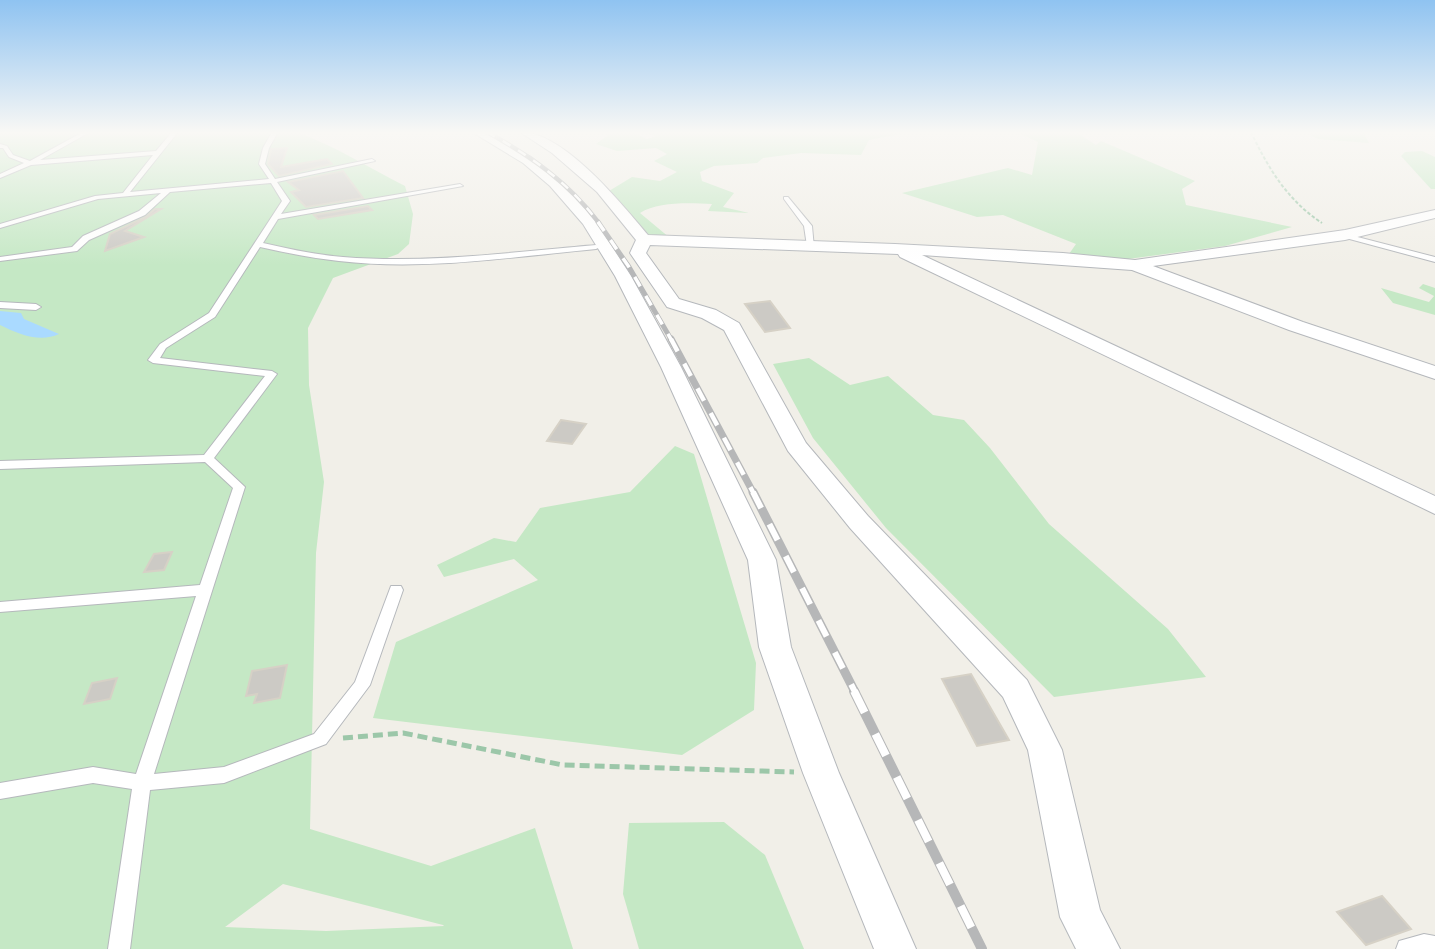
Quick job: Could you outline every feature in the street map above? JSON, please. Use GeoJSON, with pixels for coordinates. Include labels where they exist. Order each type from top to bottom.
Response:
{"type":"FeatureCollection","features":[{"type":"Feature","properties":{"kind":"street"},"geometry":{"type":"LineString","coordinates":[[547,176],[589,222],[623,276],[671,367],[762,560],[775,647],[821,773],[895,949]]}},
{"type":"Feature","properties":{"kind":"street"},"geometry":{"type":"LineString","coordinates":[[587,176],[602,189],[644,240],[895,249],[1063,258],[1135,265],[1296,327],[1435,373]]}},
{"type":"Feature","properties":{"kind":"street"},"geometry":{"type":"LineString","coordinates":[[1135,265],[1345,236],[1435,214]]}},
{"type":"Feature","properties":{"kind":"street"},"geometry":{"type":"LineString","coordinates":[[644,240],[638,253],[673,303],[709,314],[732,327],[796,446],[859,522],[1015,689],[1045,750],[1081,918],[1099,949]]}},
{"type":"Feature","properties":{"kind":"street"},"geometry":{"type":"LineString","coordinates":[[895,249],[1435,506]]}},
{"type":"Feature","properties":{"kind":"lane"},"geometry":{"type":"LineString","coordinates":[[125,194],[139,176]]}},
{"type":"Feature","properties":{"kind":"lane"},"geometry":{"type":"LineString","coordinates":[[208,458],[272,374],[153,360],[163,346],[212,315],[276,217],[286,201],[270,176]]}},
{"type":"Feature","properties":{"kind":"lane"},"geometry":{"type":"LineString","coordinates":[[0,226],[97,197],[273,181],[296,176]]}},
{"type":"Feature","properties":{"kind":"lane"},"geometry":{"type":"LineString","coordinates":[[276,217],[460,186]]}},
{"type":"Feature","properties":{"kind":"lane"},"geometry":{"type":"LineString","coordinates":[[0,259],[74,249],[86,238],[142,213],[170,190]]}},
{"type":"Feature","properties":{"kind":"lane"},"geometry":{"type":"LineString","coordinates":[[786,198],[808,226],[811,246]]}},
{"type":"Feature","properties":{"kind":"lane"},"geometry":{"type":"LineString","coordinates":[[1345,236],[1435,260]]}},
{"type":"Feature","properties":{"kind":"lane"},"geometry":{"type":"LineString","coordinates":[[258,244],[315,258],[376,263],[596,247]]}},
{"type":"Feature","properties":{"kind":"lane"},"geometry":{"type":"LineString","coordinates":[[0,305],[36,307]]}},
{"type":"Feature","properties":{"kind":"lane"},"geometry":{"type":"LineString","coordinates":[[0,466],[208,458],[239,487],[142,783],[118,949]]}},
{"type":"Feature","properties":{"kind":"lane"},"geometry":{"type":"LineString","coordinates":[[0,607],[206,590]]}},
{"type":"Feature","properties":{"kind":"lane"},"geometry":{"type":"LineString","coordinates":[[0,791],[93,775],[142,783],[224,775],[320,739],[362,685],[396,590]]}},
{"type":"Feature","properties":{"kind":"lane"},"geometry":{"type":"LineString","coordinates":[[1407,949],[1424,945],[1435,947]]}},
{"type":"Feature","properties":{"kind":"path"},"geometry":{"type":"LineString","coordinates":[[1275,176],[1305,214],[1345,236]]}},
{"type":"Feature","properties":{"kind":"path"},"geometry":{"type":"LineString","coordinates":[[320,739],[403,733],[563,765],[821,773]]}},
{"type":"Feature","properties":{"kind":"green space"},"geometry":{"type":"Polygon","coordinates":[[[0,176],[387,176],[405,186],[413,214],[409,244],[398,254],[333,278],[308,328],[309,385],[324,482],[316,553],[310,829],[431,866],[535,828],[573,949],[0,949],[0,176]],[[283,884],[225,927],[326,931],[444,926],[283,884]]]}},
{"type":"Feature","properties":{"kind":"green space"},"geometry":{"type":"Polygon","coordinates":[[[669,176],[701,176],[702,181],[734,193],[723,207],[749,213],[708,211],[712,204],[656,206],[640,213],[670,238],[651,237],[609,191],[632,177],[660,181],[669,176]]]}},
{"type":"Feature","properties":{"kind":"green space"},"geometry":{"type":"Polygon","coordinates":[[[973,176],[1184,176],[1195,181],[1182,189],[1186,205],[1292,227],[1225,246],[1128,259],[1069,254],[1076,244],[1003,215],[977,217],[902,193],[973,176]]]}},
{"type":"Feature","properties":{"kind":"green space"},"geometry":{"type":"Polygon","coordinates":[[[1419,176],[1435,176],[1435,189],[1431,189],[1419,176]]]}},
{"type":"Feature","properties":{"kind":"green space"},"geometry":{"type":"Polygon","coordinates":[[[1423,284],[1435,288],[1435,315],[1393,303],[1381,288],[1429,302],[1434,296],[1419,288],[1423,284]]]}},
{"type":"Feature","properties":{"kind":"green space"},"geometry":{"type":"Polygon","coordinates":[[[809,358],[850,385],[888,376],[933,415],[964,420],[990,448],[1049,524],[1168,629],[1206,677],[1054,697],[886,528],[813,438],[773,364],[809,358]]]}},
{"type":"Feature","properties":{"kind":"green space"},"geometry":{"type":"Polygon","coordinates":[[[675,446],[694,454],[756,663],[754,710],[682,755],[373,718],[396,642],[538,580],[514,559],[444,577],[437,565],[494,538],[516,542],[540,508],[630,492],[675,446]]]}},
{"type":"Feature","properties":{"kind":"green space"},"geometry":{"type":"Polygon","coordinates":[[[724,822],[765,855],[804,949],[639,949],[623,894],[629,823],[724,822]]]}},
{"type":"Feature","properties":{"kind":"water"},"geometry":{"type":"Polygon","coordinates":[[[0,311],[21,313],[24,319],[59,334],[44,338],[14,331],[0,325],[0,311]]]}},
{"type":"Feature","properties":{"kind":"building"},"geometry":{"type":"Polygon","coordinates":[[[317,176],[347,176],[363,198],[306,207],[291,192],[299,190],[288,182],[317,176]]]}},
{"type":"Feature","properties":{"kind":"building"},"geometry":{"type":"Polygon","coordinates":[[[368,206],[372,210],[318,219],[314,215],[368,206]]]}},
{"type":"Feature","properties":{"kind":"building"},"geometry":{"type":"Polygon","coordinates":[[[155,209],[161,209],[125,231],[144,237],[105,251],[110,234],[146,217],[155,209]]]}},
{"type":"Feature","properties":{"kind":"building"},"geometry":{"type":"Polygon","coordinates":[[[770,301],[790,328],[765,332],[745,304],[770,301]]]}},
{"type":"Feature","properties":{"kind":"building"},"geometry":{"type":"Polygon","coordinates":[[[561,420],[586,424],[572,444],[547,441],[561,420]]]}},
{"type":"Feature","properties":{"kind":"building"},"geometry":{"type":"Polygon","coordinates":[[[172,552],[164,570],[144,572],[154,554],[172,552]]]}},
{"type":"Feature","properties":{"kind":"building"},"geometry":{"type":"Polygon","coordinates":[[[287,665],[280,698],[254,703],[257,694],[246,696],[252,671],[287,665]]]}},
{"type":"Feature","properties":{"kind":"building"},"geometry":{"type":"Polygon","coordinates":[[[971,674],[1009,740],[977,746],[942,679],[971,674]]]}},
{"type":"Feature","properties":{"kind":"building"},"geometry":{"type":"Polygon","coordinates":[[[117,678],[110,699],[84,704],[92,683],[117,678]]]}},
{"type":"Feature","properties":{"kind":"building"},"geometry":{"type":"Polygon","coordinates":[[[1382,896],[1411,929],[1366,945],[1337,912],[1382,896]]]}},
{"type":"Feature","properties":{"kind":"railway"},"geometry":{"type":"LineString","coordinates":[[553,176],[575,195],[599,223]]}},
{"type":"Feature","properties":{"kind":"railway"},"geometry":{"type":"LineString","coordinates":[[598,222],[629,267],[672,341]]}},
{"type":"Feature","properties":{"kind":"railway"},"geometry":{"type":"LineString","coordinates":[[671,339],[754,494]]}},
{"type":"Feature","properties":{"kind":"railway"},"geometry":{"type":"LineString","coordinates":[[753,492],[855,692]]}},
{"type":"Feature","properties":{"kind":"railway"},"geometry":{"type":"LineString","coordinates":[[854,691],[982,949]]}}]}
